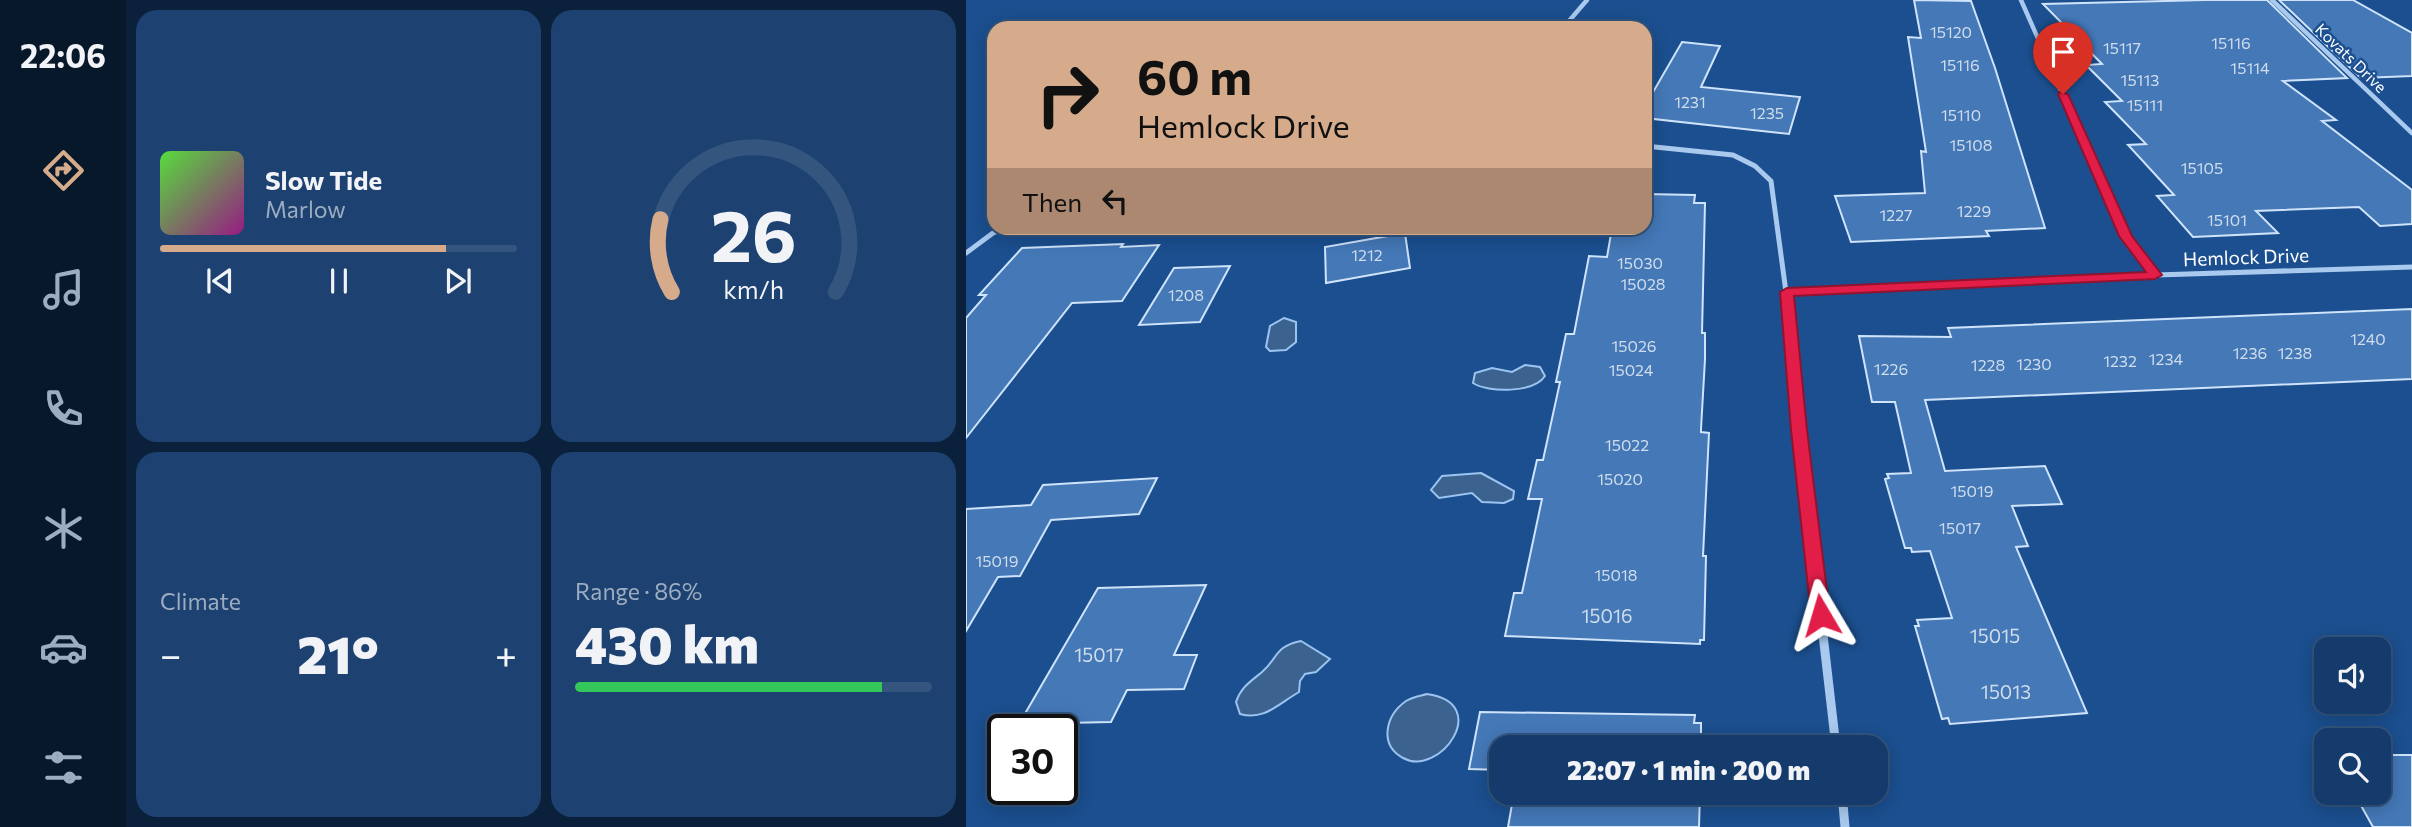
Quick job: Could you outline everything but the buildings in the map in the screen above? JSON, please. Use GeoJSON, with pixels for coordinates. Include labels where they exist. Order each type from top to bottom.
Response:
{"type":"FeatureCollection","features":[{"type":"Feature","properties":{"kind":"street"},"geometry":{"type":"LineString","coordinates":[[1569,21],[1587,0]]}},
{"type":"Feature","properties":{"kind":"street"},"geometry":{"type":"LineString","coordinates":[[2021,0],[2126,236],[2155,275]]}},
{"type":"Feature","properties":{"kind":"street","name":"Kovats Drive"},"geometry":{"type":"LineString","coordinates":[[2272,0],[2412,133]]}},
{"type":"Feature","properties":{"kind":"street"},"geometry":{"type":"LineString","coordinates":[[1652,147],[1733,156],[1755,166],[1771,181],[1787,292],[1799,430],[1835,735]]}},
{"type":"Feature","properties":{"kind":"street"},"geometry":{"type":"LineString","coordinates":[[966,253],[990,235]]}},
{"type":"Feature","properties":{"kind":"street","name":"Hemlock Drive"},"geometry":{"type":"LineString","coordinates":[[1787,292],[2155,275],[2412,268]]}},
{"type":"Feature","properties":{"kind":"street"},"geometry":{"type":"LineString","coordinates":[[1843,805],[1845,827]]}},
{"type":"Feature","properties":{"kind":"water"},"geometry":{"type":"Polygon","coordinates":[[[1284,318],[1296,322],[1296,342],[1286,350],[1270,351],[1266,347],[1270,326],[1284,318]]]}},
{"type":"Feature","properties":{"kind":"water"},"geometry":{"type":"Polygon","coordinates":[[[1525,365],[1540,367],[1545,376],[1531,386],[1510,390],[1489,389],[1473,383],[1475,373],[1492,368],[1512,372],[1525,365]]]}},
{"type":"Feature","properties":{"kind":"water"},"geometry":{"type":"Polygon","coordinates":[[[1481,473],[1514,491],[1513,499],[1504,503],[1482,502],[1472,493],[1439,498],[1431,490],[1442,476],[1481,473]]]}},
{"type":"Feature","properties":{"kind":"water"},"geometry":{"type":"Polygon","coordinates":[[[1301,641],[1330,659],[1316,672],[1305,674],[1300,681],[1299,692],[1277,706],[1256,715],[1240,714],[1236,702],[1243,689],[1267,667],[1281,649],[1301,641]]]}},
{"type":"Feature","properties":{"kind":"water"},"geometry":{"type":"Polygon","coordinates":[[[1427,694],[1446,700],[1456,711],[1458,723],[1454,737],[1432,758],[1417,761],[1403,758],[1390,746],[1389,722],[1406,701],[1427,694]]]}},
{"type":"Feature","properties":{"kind":"route"},"geometry":{"type":"LineString","coordinates":[[1821,615],[1799,430],[1787,292],[2155,275],[2126,236],[2063,94]]}}]}
